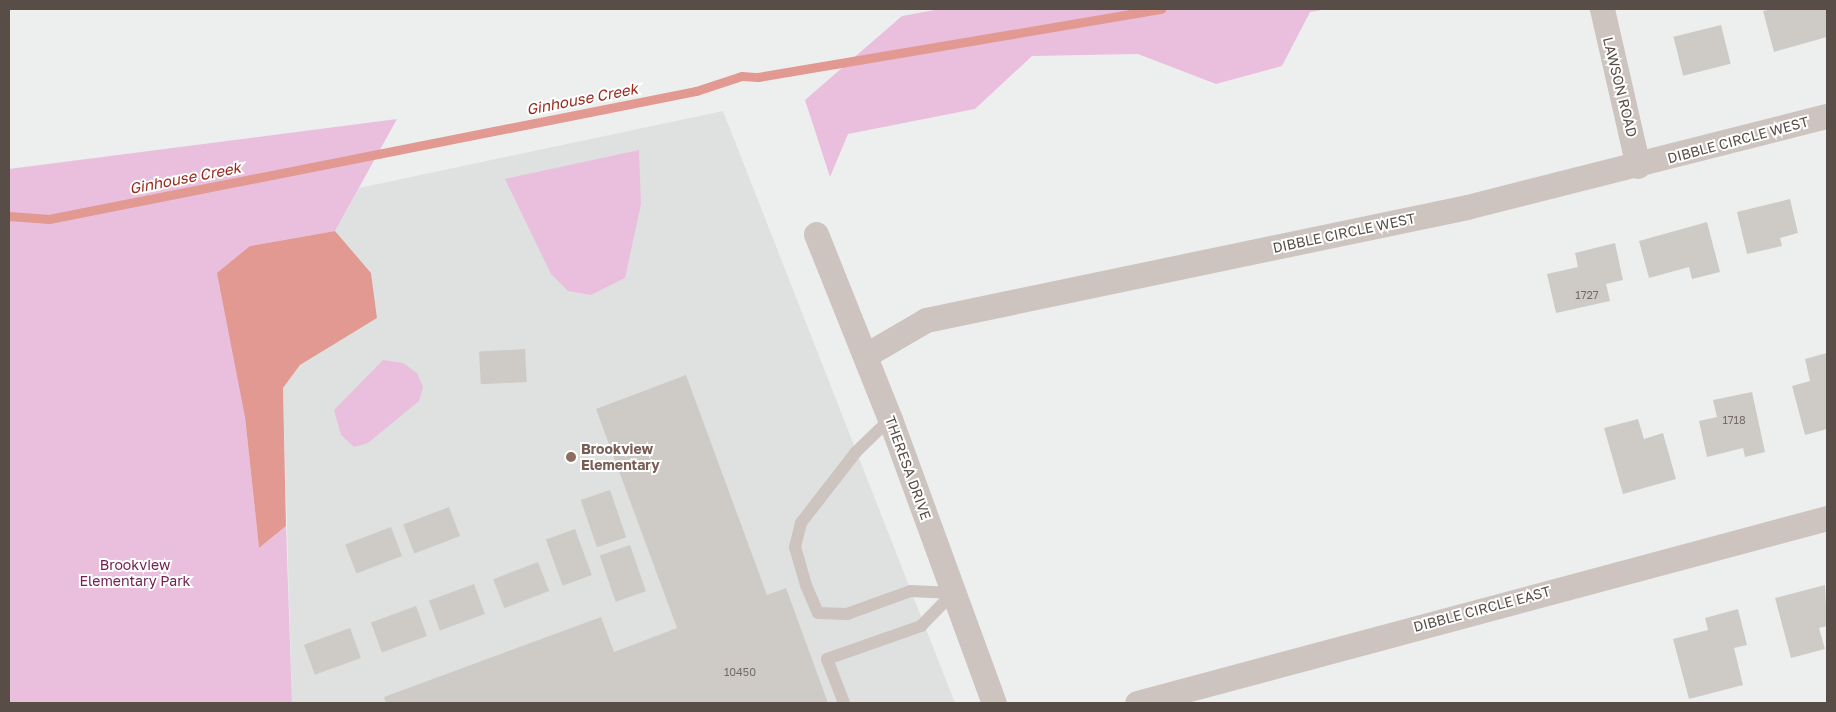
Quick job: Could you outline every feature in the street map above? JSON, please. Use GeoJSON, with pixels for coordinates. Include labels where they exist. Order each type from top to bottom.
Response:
{"type":"FeatureCollection","features":[{"type":"Feature","properties":{"kind":"street","name":"LAWSON ROAD"},"geometry":{"type":"LineString","coordinates":[[1602,9],[1638,166]]}},
{"type":"Feature","properties":{"kind":"street","name":"DIBBLE CIRCLE WEST"},"geometry":{"type":"LineString","coordinates":[[866,355],[926,320],[1467,207],[1638,166],[1827,116]]}},
{"type":"Feature","properties":{"kind":"street","name":"THERESA DRIVE"},"geometry":{"type":"LineString","coordinates":[[816,234],[866,355],[994,703]]}},
{"type":"Feature","properties":{"kind":"street","name":"DIBBLE CIRCLE EAST"},"geometry":{"type":"LineString","coordinates":[[1136,703],[1827,518]]}},
{"type":"Feature","properties":{"kind":"lane"},"geometry":{"type":"LineString","coordinates":[[890,419],[856,452],[801,523],[795,547],[806,585],[818,613],[847,614],[911,591],[953,593]]}},
{"type":"Feature","properties":{"kind":"lane"},"geometry":{"type":"LineString","coordinates":[[844,703],[827,659],[921,626],[953,593]]}},
{"type":"Feature","properties":{"kind":"shaded area","name":"Brookview Elementary"},"geometry":{"type":"Polygon","coordinates":[[[723,111],[955,703],[292,703],[283,388],[300,365],[377,318],[371,273],[335,231],[359,188],[723,111]]]}},
{"type":"Feature","properties":{"kind":"shaded area"},"geometry":{"type":"Polygon","coordinates":[[[335,231],[371,273],[377,318],[300,365],[283,388],[286,526],[259,548],[245,417],[217,273],[250,246],[335,231]]]}},
{"type":"Feature","properties":{"kind":"green space"},"geometry":{"type":"Polygon","coordinates":[[[940,9],[1327,9],[1310,12],[1282,66],[1216,84],[1138,54],[1032,56],[975,109],[848,134],[830,177],[805,100],[902,16],[940,9]]]}},
{"type":"Feature","properties":{"kind":"green space","name":"Brookview Elementary Park"},"geometry":{"type":"Polygon","coordinates":[[[397,119],[335,231],[250,246],[245,417],[259,548],[286,526],[292,703],[9,703],[9,169],[397,119]]]}},
{"type":"Feature","properties":{"kind":"green space"},"geometry":{"type":"Polygon","coordinates":[[[639,150],[641,204],[625,278],[591,295],[568,291],[551,274],[505,179],[639,150]]]}},
{"type":"Feature","properties":{"kind":"green space"},"geometry":{"type":"Polygon","coordinates":[[[383,360],[403,363],[417,373],[423,387],[419,401],[368,443],[354,447],[341,435],[334,410],[383,360]]]}},
{"type":"Feature","properties":{"kind":"building"},"geometry":{"type":"Polygon","coordinates":[[[1772,9],[1827,9],[1827,37],[1774,52],[1763,11],[1772,9]]]}},
{"type":"Feature","properties":{"kind":"building"},"geometry":{"type":"Polygon","coordinates":[[[1721,25],[1731,64],[1683,76],[1673,37],[1721,25]]]}},
{"type":"Feature","properties":{"kind":"building"},"geometry":{"type":"Polygon","coordinates":[[[1790,199],[1798,233],[1780,238],[1782,246],[1747,254],[1737,212],[1790,199]]]}},
{"type":"Feature","properties":{"kind":"building"},"geometry":{"type":"Polygon","coordinates":[[[1707,222],[1720,272],[1692,279],[1689,267],[1649,278],[1639,241],[1707,222]]]}},
{"type":"Feature","properties":{"kind":"building"},"geometry":{"type":"Polygon","coordinates":[[[1615,243],[1623,280],[1606,284],[1610,301],[1556,313],[1547,274],[1578,267],[1575,253],[1615,243]]]}},
{"type":"Feature","properties":{"kind":"building"},"geometry":{"type":"Polygon","coordinates":[[[525,349],[527,382],[481,384],[479,351],[525,349]]]}},
{"type":"Feature","properties":{"kind":"building"},"geometry":{"type":"Polygon","coordinates":[[[1827,353],[1827,429],[1805,435],[1792,386],[1810,381],[1805,359],[1827,353]]]}},
{"type":"Feature","properties":{"kind":"building"},"geometry":{"type":"Polygon","coordinates":[[[686,375],[767,595],[786,588],[828,703],[386,703],[384,697],[601,617],[614,652],[677,628],[596,409],[686,375]]]}},
{"type":"Feature","properties":{"kind":"building"},"geometry":{"type":"Polygon","coordinates":[[[1752,392],[1765,452],[1745,457],[1743,448],[1707,457],[1699,421],[1717,417],[1713,400],[1752,392]]]}},
{"type":"Feature","properties":{"kind":"building"},"geometry":{"type":"Polygon","coordinates":[[[1638,419],[1644,439],[1663,433],[1676,479],[1623,494],[1604,428],[1638,419]]]}},
{"type":"Feature","properties":{"kind":"building"},"geometry":{"type":"Polygon","coordinates":[[[610,490],[626,537],[597,547],[581,500],[610,490]]]}},
{"type":"Feature","properties":{"kind":"building"},"geometry":{"type":"Polygon","coordinates":[[[449,507],[460,536],[414,554],[403,525],[449,507]]]}},
{"type":"Feature","properties":{"kind":"building"},"geometry":{"type":"Polygon","coordinates":[[[391,527],[402,556],[356,574],[345,545],[391,527]]]}},
{"type":"Feature","properties":{"kind":"building"},"geometry":{"type":"Polygon","coordinates":[[[575,529],[592,575],[563,586],[546,540],[575,529]]]}},
{"type":"Feature","properties":{"kind":"building"},"geometry":{"type":"Polygon","coordinates":[[[630,545],[646,591],[616,602],[600,555],[630,545]]]}},
{"type":"Feature","properties":{"kind":"building"},"geometry":{"type":"Polygon","coordinates":[[[538,562],[549,591],[504,608],[493,579],[538,562]]]}},
{"type":"Feature","properties":{"kind":"building"},"geometry":{"type":"Polygon","coordinates":[[[474,584],[485,614],[440,630],[429,600],[474,584]]]}},
{"type":"Feature","properties":{"kind":"building"},"geometry":{"type":"Polygon","coordinates":[[[1825,585],[1827,626],[1819,628],[1825,649],[1791,658],[1775,598],[1825,585]]]}},
{"type":"Feature","properties":{"kind":"building"},"geometry":{"type":"Polygon","coordinates":[[[416,606],[427,636],[382,652],[371,622],[416,606]]]}},
{"type":"Feature","properties":{"kind":"building"},"geometry":{"type":"Polygon","coordinates":[[[1738,609],[1747,645],[1734,648],[1743,685],[1689,699],[1673,639],[1708,630],[1705,618],[1738,609]]]}},
{"type":"Feature","properties":{"kind":"building"},"geometry":{"type":"Polygon","coordinates":[[[350,628],[361,658],[315,675],[304,645],[350,628]]]}},
{"type":"Feature","properties":{"kind":"waterway","name":"Ginhouse Creek"},"geometry":{"type":"LineString","coordinates":[[9,216],[49,219],[696,91],[742,76],[758,77],[1161,9]]}},
{"type":"Feature","properties":{"kind":"place","name":"Brookview Elementary"},"geometry":{"type":"Point","coordinates":[571,457]}}]}
